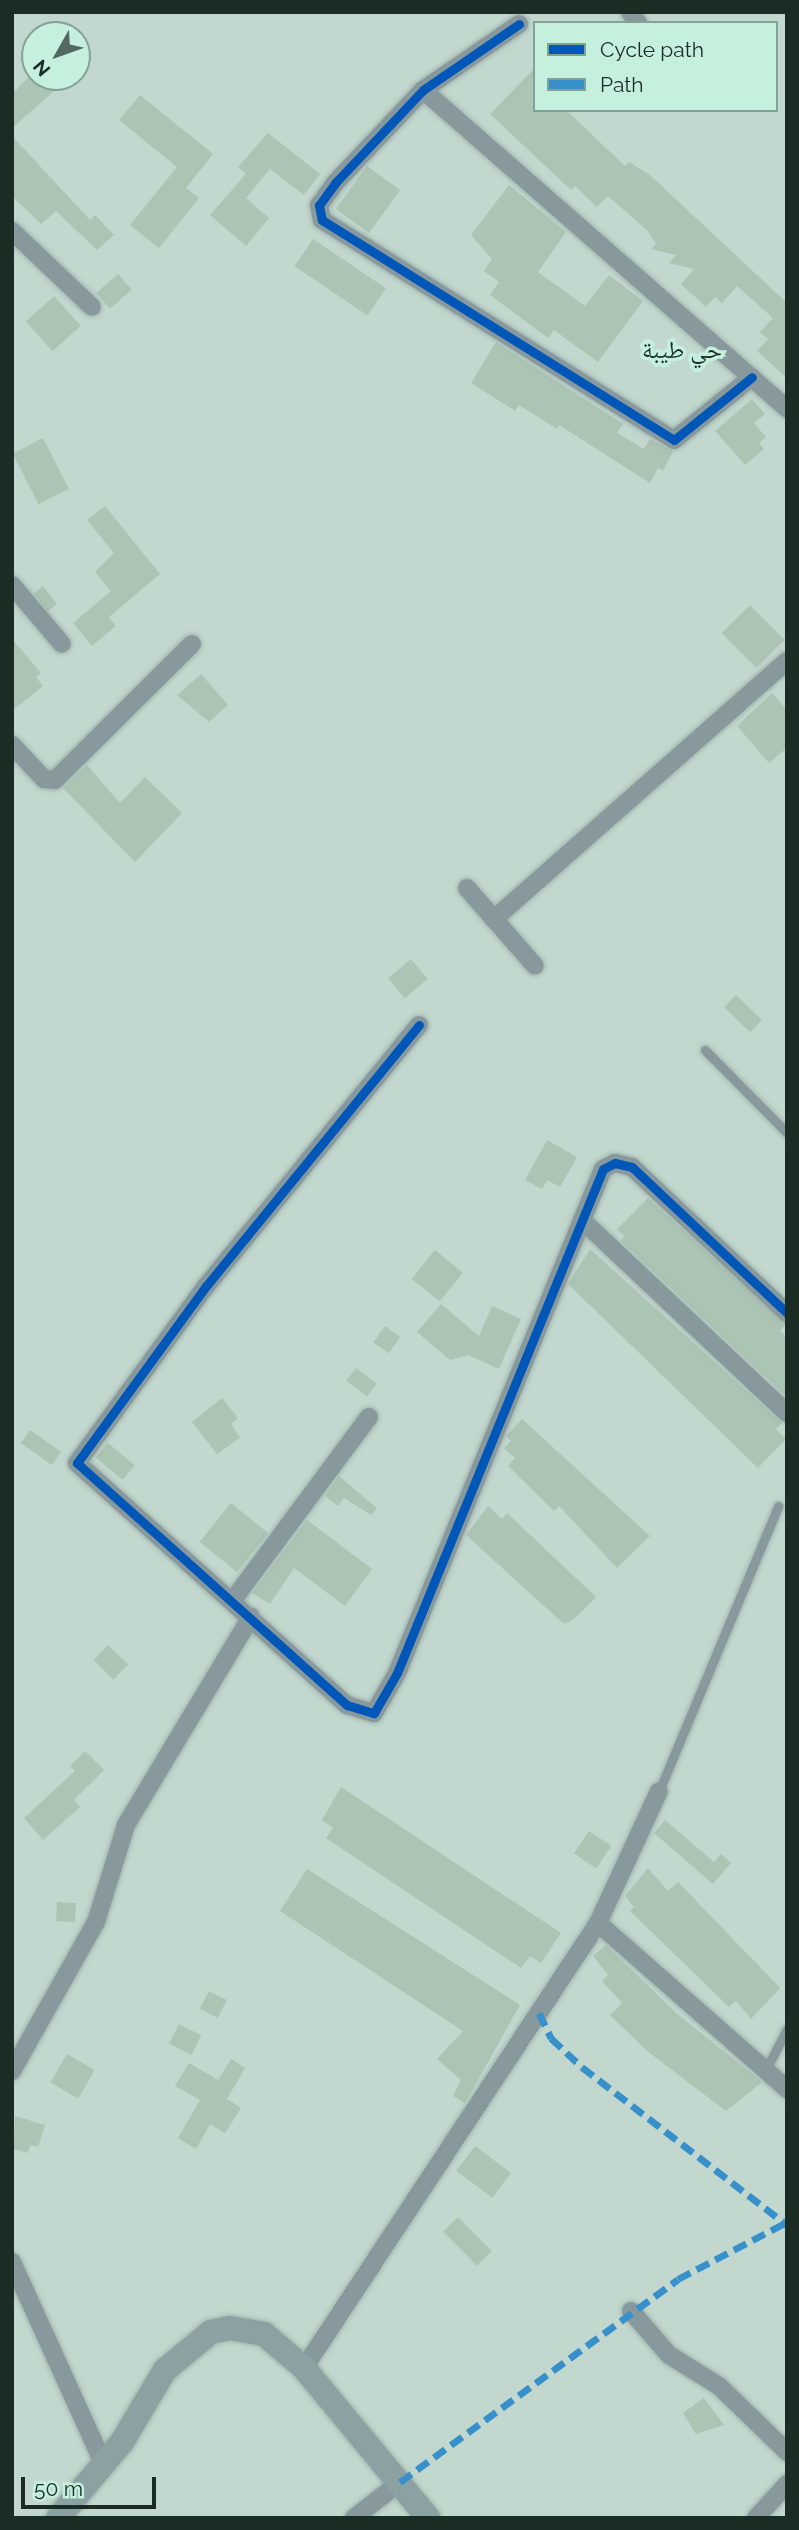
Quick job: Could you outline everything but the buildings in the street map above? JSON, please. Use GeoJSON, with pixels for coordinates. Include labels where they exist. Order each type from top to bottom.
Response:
{"type":"FeatureCollection","features":[{"type":"Feature","properties":{"kind":"main road"},"geometry":{"type":"LineString","coordinates":[[58,2518],[104,2465],[146,2409],[165,2370],[211,2332],[264,2334],[304,2368],[428,2518]]}},
{"type":"Feature","properties":{"kind":"street"},"geometry":{"type":"LineString","coordinates":[[519,24],[423,90],[330,190],[317,212],[326,224],[674,440],[752,377]]}},
{"type":"Feature","properties":{"kind":"street"},"geometry":{"type":"LineString","coordinates":[[423,90],[787,409]]}},
{"type":"Feature","properties":{"kind":"street"},"geometry":{"type":"LineString","coordinates":[[12,231],[92,307]]}},
{"type":"Feature","properties":{"kind":"street"},"geometry":{"type":"LineString","coordinates":[[12,585],[62,644]]}},
{"type":"Feature","properties":{"kind":"street"},"geometry":{"type":"LineString","coordinates":[[12,745],[44,779],[55,780],[192,644]]}},
{"type":"Feature","properties":{"kind":"street"},"geometry":{"type":"LineString","coordinates":[[494,919],[787,661]]}},
{"type":"Feature","properties":{"kind":"street"},"geometry":{"type":"LineString","coordinates":[[467,888],[535,966]]}},
{"type":"Feature","properties":{"kind":"street"},"geometry":{"type":"LineString","coordinates":[[419,1025],[206,1286],[77,1463],[355,1711],[379,1709],[603,1169],[615,1163],[632,1167],[787,1313]]}},
{"type":"Feature","properties":{"kind":"street"},"geometry":{"type":"LineString","coordinates":[[582,1220],[787,1413]]}},
{"type":"Feature","properties":{"kind":"street"},"geometry":{"type":"LineString","coordinates":[[233,1600],[369,1417]]}},
{"type":"Feature","properties":{"kind":"street"},"geometry":{"type":"LineString","coordinates":[[12,2071],[96,1922],[126,1825],[251,1616]]}},
{"type":"Feature","properties":{"kind":"street"},"geometry":{"type":"LineString","coordinates":[[304,2368],[598,1923],[659,1791]]}},
{"type":"Feature","properties":{"kind":"street"},"geometry":{"type":"LineString","coordinates":[[598,1923],[787,2089]]}},
{"type":"Feature","properties":{"kind":"street"},"geometry":{"type":"LineString","coordinates":[[12,2262],[104,2465]]}},
{"type":"Feature","properties":{"kind":"street"},"geometry":{"type":"LineString","coordinates":[[631,2311],[669,2355],[719,2386],[787,2452]]}},
{"type":"Feature","properties":{"kind":"street"},"geometry":{"type":"LineString","coordinates":[[354,2518],[400,2482]]}},
{"type":"Feature","properties":{"kind":"street"},"geometry":{"type":"LineString","coordinates":[[756,2518],[787,2484]]}},
{"type":"Feature","properties":{"kind":"lane"},"geometry":{"type":"LineString","coordinates":[[705,1050],[787,1133]]}},
{"type":"Feature","properties":{"kind":"lane"},"geometry":{"type":"LineString","coordinates":[[659,1791],[778,1506]]}},
{"type":"Feature","properties":{"kind":"lane"},"geometry":{"type":"LineString","coordinates":[[765,2070],[787,2029]]}},
{"type":"Feature","properties":{"kind":"marked path"},"geometry":{"type":"LineString","coordinates":[[539,2013],[551,2038],[582,2067],[787,2225]]}},
{"type":"Feature","properties":{"kind":"marked path"},"geometry":{"type":"LineString","coordinates":[[400,2482],[678,2279],[787,2222]]}},
{"type":"Feature","properties":{"kind":"cycle path"},"geometry":{"type":"LineString","coordinates":[[519,24],[423,90],[336,182],[319,205],[322,220],[674,440],[752,377]]}},
{"type":"Feature","properties":{"kind":"cycle path"},"geometry":{"type":"LineString","coordinates":[[419,1025],[206,1286],[77,1463],[347,1705],[374,1713],[397,1673],[603,1169],[615,1163],[632,1167],[787,1313]]}},
{"type":"Feature","properties":{"kind":"district","name":"حي طيبة"},"geometry":{"type":"Point","coordinates":[682,350]}}]}
